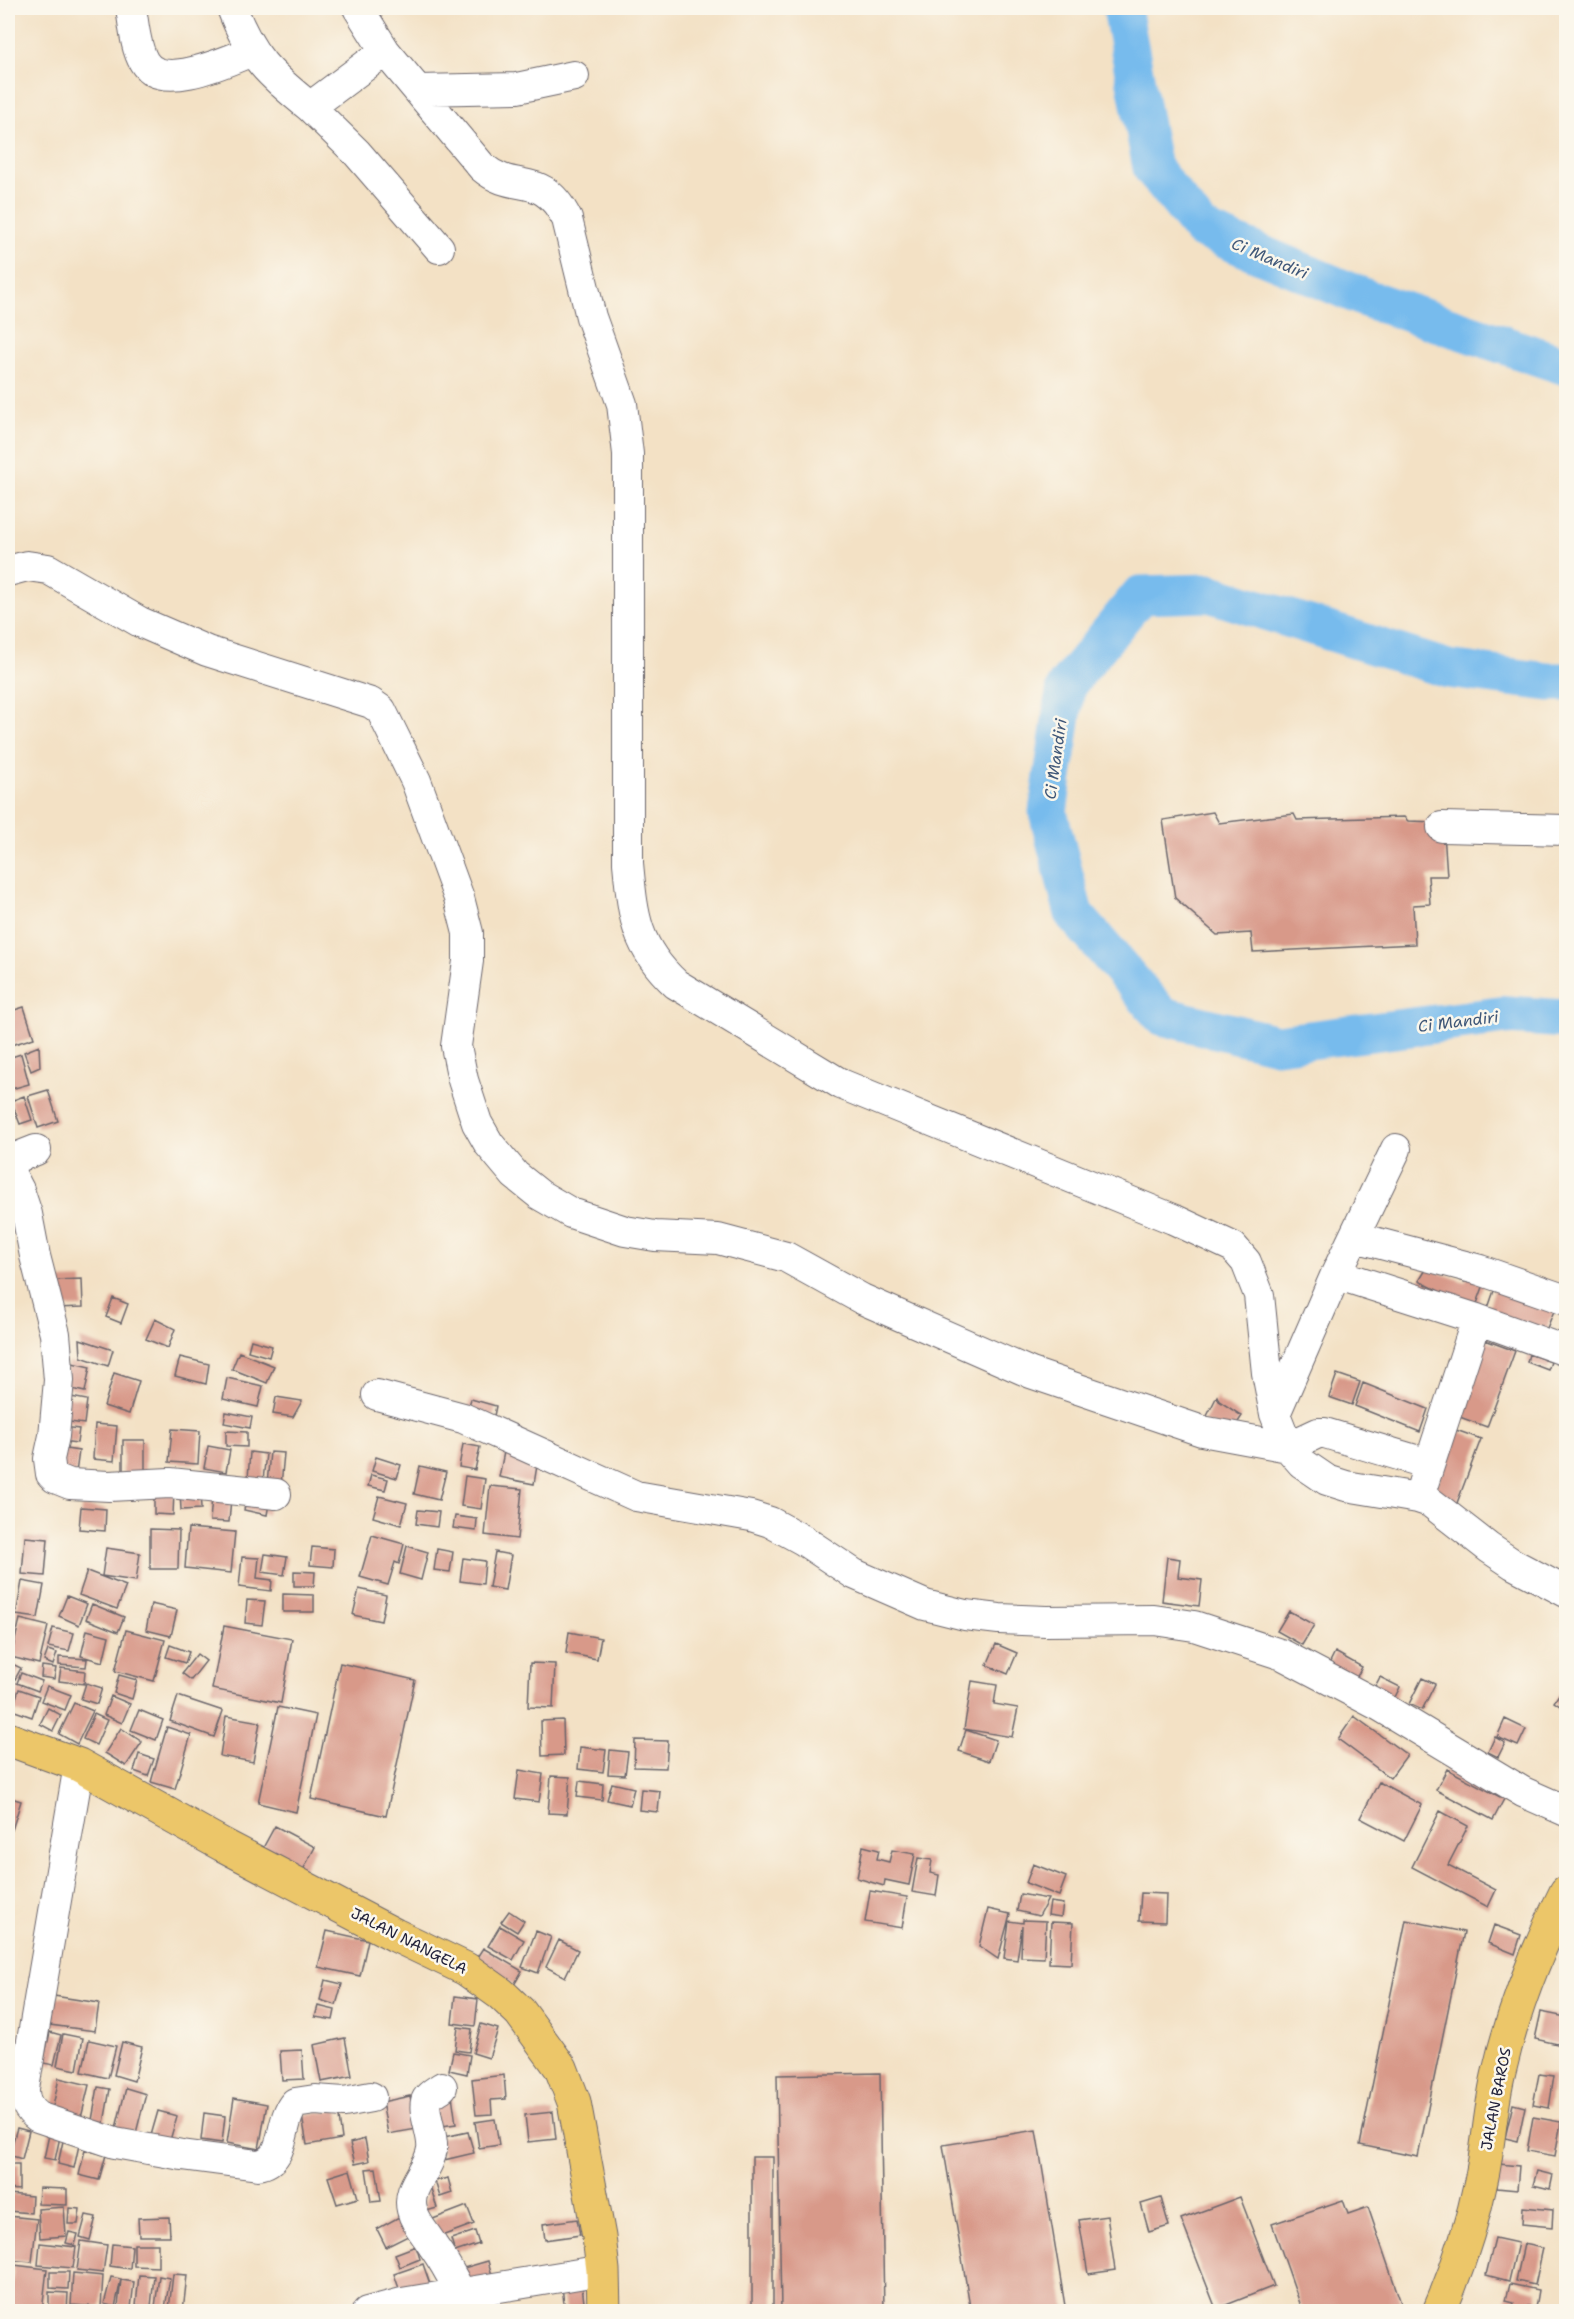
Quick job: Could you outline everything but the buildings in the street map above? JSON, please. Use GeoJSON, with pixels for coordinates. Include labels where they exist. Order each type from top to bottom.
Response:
{"type":"FeatureCollection","features":[{"type":"Feature","properties":{"kind":"main road","name":"JALAN NANGELA"},"geometry":{"type":"LineString","coordinates":[[8,1739],[79,1765],[223,1845],[395,1935],[466,1969],[514,2006],[536,2032],[561,2068],[574,2102],[603,2270],[604,2312]]}},
{"type":"Feature","properties":{"kind":"main road","name":"JALAN BAROS"},"geometry":{"type":"LineString","coordinates":[[1439,2312],[1459,2260],[1481,2180],[1493,2098],[1506,2042],[1527,1983],[1566,1892]]}},
{"type":"Feature","properties":{"kind":"street"},"geometry":{"type":"LineString","coordinates":[[131,8],[139,51],[152,72],[162,75],[184,74],[252,51]]}},
{"type":"Feature","properties":{"kind":"street"},"geometry":{"type":"LineString","coordinates":[[232,8],[252,51],[266,70],[310,107],[357,153],[439,248]]}},
{"type":"Feature","properties":{"kind":"street"},"geometry":{"type":"LineString","coordinates":[[358,8],[385,51],[472,157],[490,174],[500,179],[539,187],[560,204],[567,219],[591,317],[622,404],[628,454],[628,862],[635,919],[647,953],[659,969],[676,984],[841,1084],[1173,1219],[1233,1247],[1246,1262],[1259,1295],[1267,1373],[1275,1414],[1288,1447],[1302,1463],[1328,1480],[1346,1486],[1430,1502],[1513,1564],[1566,1592]]}},
{"type":"Feature","properties":{"kind":"street"},"geometry":{"type":"LineString","coordinates":[[310,107],[385,51]]}},
{"type":"Feature","properties":{"kind":"street"},"geometry":{"type":"LineString","coordinates":[[418,90],[517,88],[574,76]]}},
{"type":"Feature","properties":{"kind":"street"},"geometry":{"type":"LineString","coordinates":[[8,570],[27,566],[48,569],[141,622],[207,651],[371,703],[381,710],[416,782],[459,898],[468,933],[468,961],[456,1046],[462,1080],[477,1123],[489,1144],[515,1175],[540,1195],[571,1213],[626,1231],[655,1236],[718,1239],[786,1257],[862,1299],[1031,1373],[1202,1431],[1288,1447],[1318,1433],[1325,1433],[1429,1464]]}},
{"type":"Feature","properties":{"kind":"street"},"geometry":{"type":"LineString","coordinates":[[1442,827],[1566,830]]}},
{"type":"Feature","properties":{"kind":"street"},"geometry":{"type":"LineString","coordinates":[[1275,1414],[1336,1274],[1396,1149]]}},
{"type":"Feature","properties":{"kind":"street"},"geometry":{"type":"LineString","coordinates":[[8,1161],[36,1150]]}},
{"type":"Feature","properties":{"kind":"street"},"geometry":{"type":"LineString","coordinates":[[8,1169],[19,1190],[27,1214],[34,1256],[54,1334],[59,1380],[54,1436],[49,1459],[51,1474],[70,1484],[109,1486],[170,1483],[276,1494]]}},
{"type":"Feature","properties":{"kind":"street"},"geometry":{"type":"LineString","coordinates":[[1355,1237],[1565,1294]]}},
{"type":"Feature","properties":{"kind":"street"},"geometry":{"type":"LineString","coordinates":[[1336,1274],[1477,1319],[1566,1351]]}},
{"type":"Feature","properties":{"kind":"street"},"geometry":{"type":"LineString","coordinates":[[1418,1498],[1477,1319]]}},
{"type":"Feature","properties":{"kind":"street"},"geometry":{"type":"LineString","coordinates":[[377,1395],[463,1418],[636,1496],[751,1516],[770,1522],[803,1540],[854,1574],[925,1605],[965,1615],[999,1619],[1154,1620],[1194,1626],[1264,1648],[1283,1655],[1380,1706],[1523,1792],[1566,1811]]}},
{"type":"Feature","properties":{"kind":"street"},"geometry":{"type":"LineString","coordinates":[[79,1765],[24,2088],[29,2110],[38,2117],[115,2143],[258,2165],[265,2164],[275,2157],[288,2114],[295,2103],[315,2100],[344,2102],[371,2097]]}},
{"type":"Feature","properties":{"kind":"street"},"geometry":{"type":"LineString","coordinates":[[442,2087],[427,2099],[426,2105],[432,2132],[432,2151],[428,2164],[416,2183],[411,2205],[416,2221],[461,2294]]}},
{"type":"Feature","properties":{"kind":"street"},"geometry":{"type":"LineString","coordinates":[[376,2310],[402,2303],[603,2270]]}},
{"type":"Feature","properties":{"kind":"waterway","name":"Ci Mandiri"},"geometry":{"type":"LineString","coordinates":[[1122,8],[1152,168],[1201,229],[1365,298],[1566,366]]}},
{"type":"Feature","properties":{"kind":"waterway","name":"Ci Mandiri"},"geometry":{"type":"LineString","coordinates":[[1566,682],[1548,682],[1448,669],[1209,593],[1140,595],[1066,686],[1048,812],[1074,914],[1162,1016],[1277,1044],[1507,1015],[1566,1019]]}}]}
